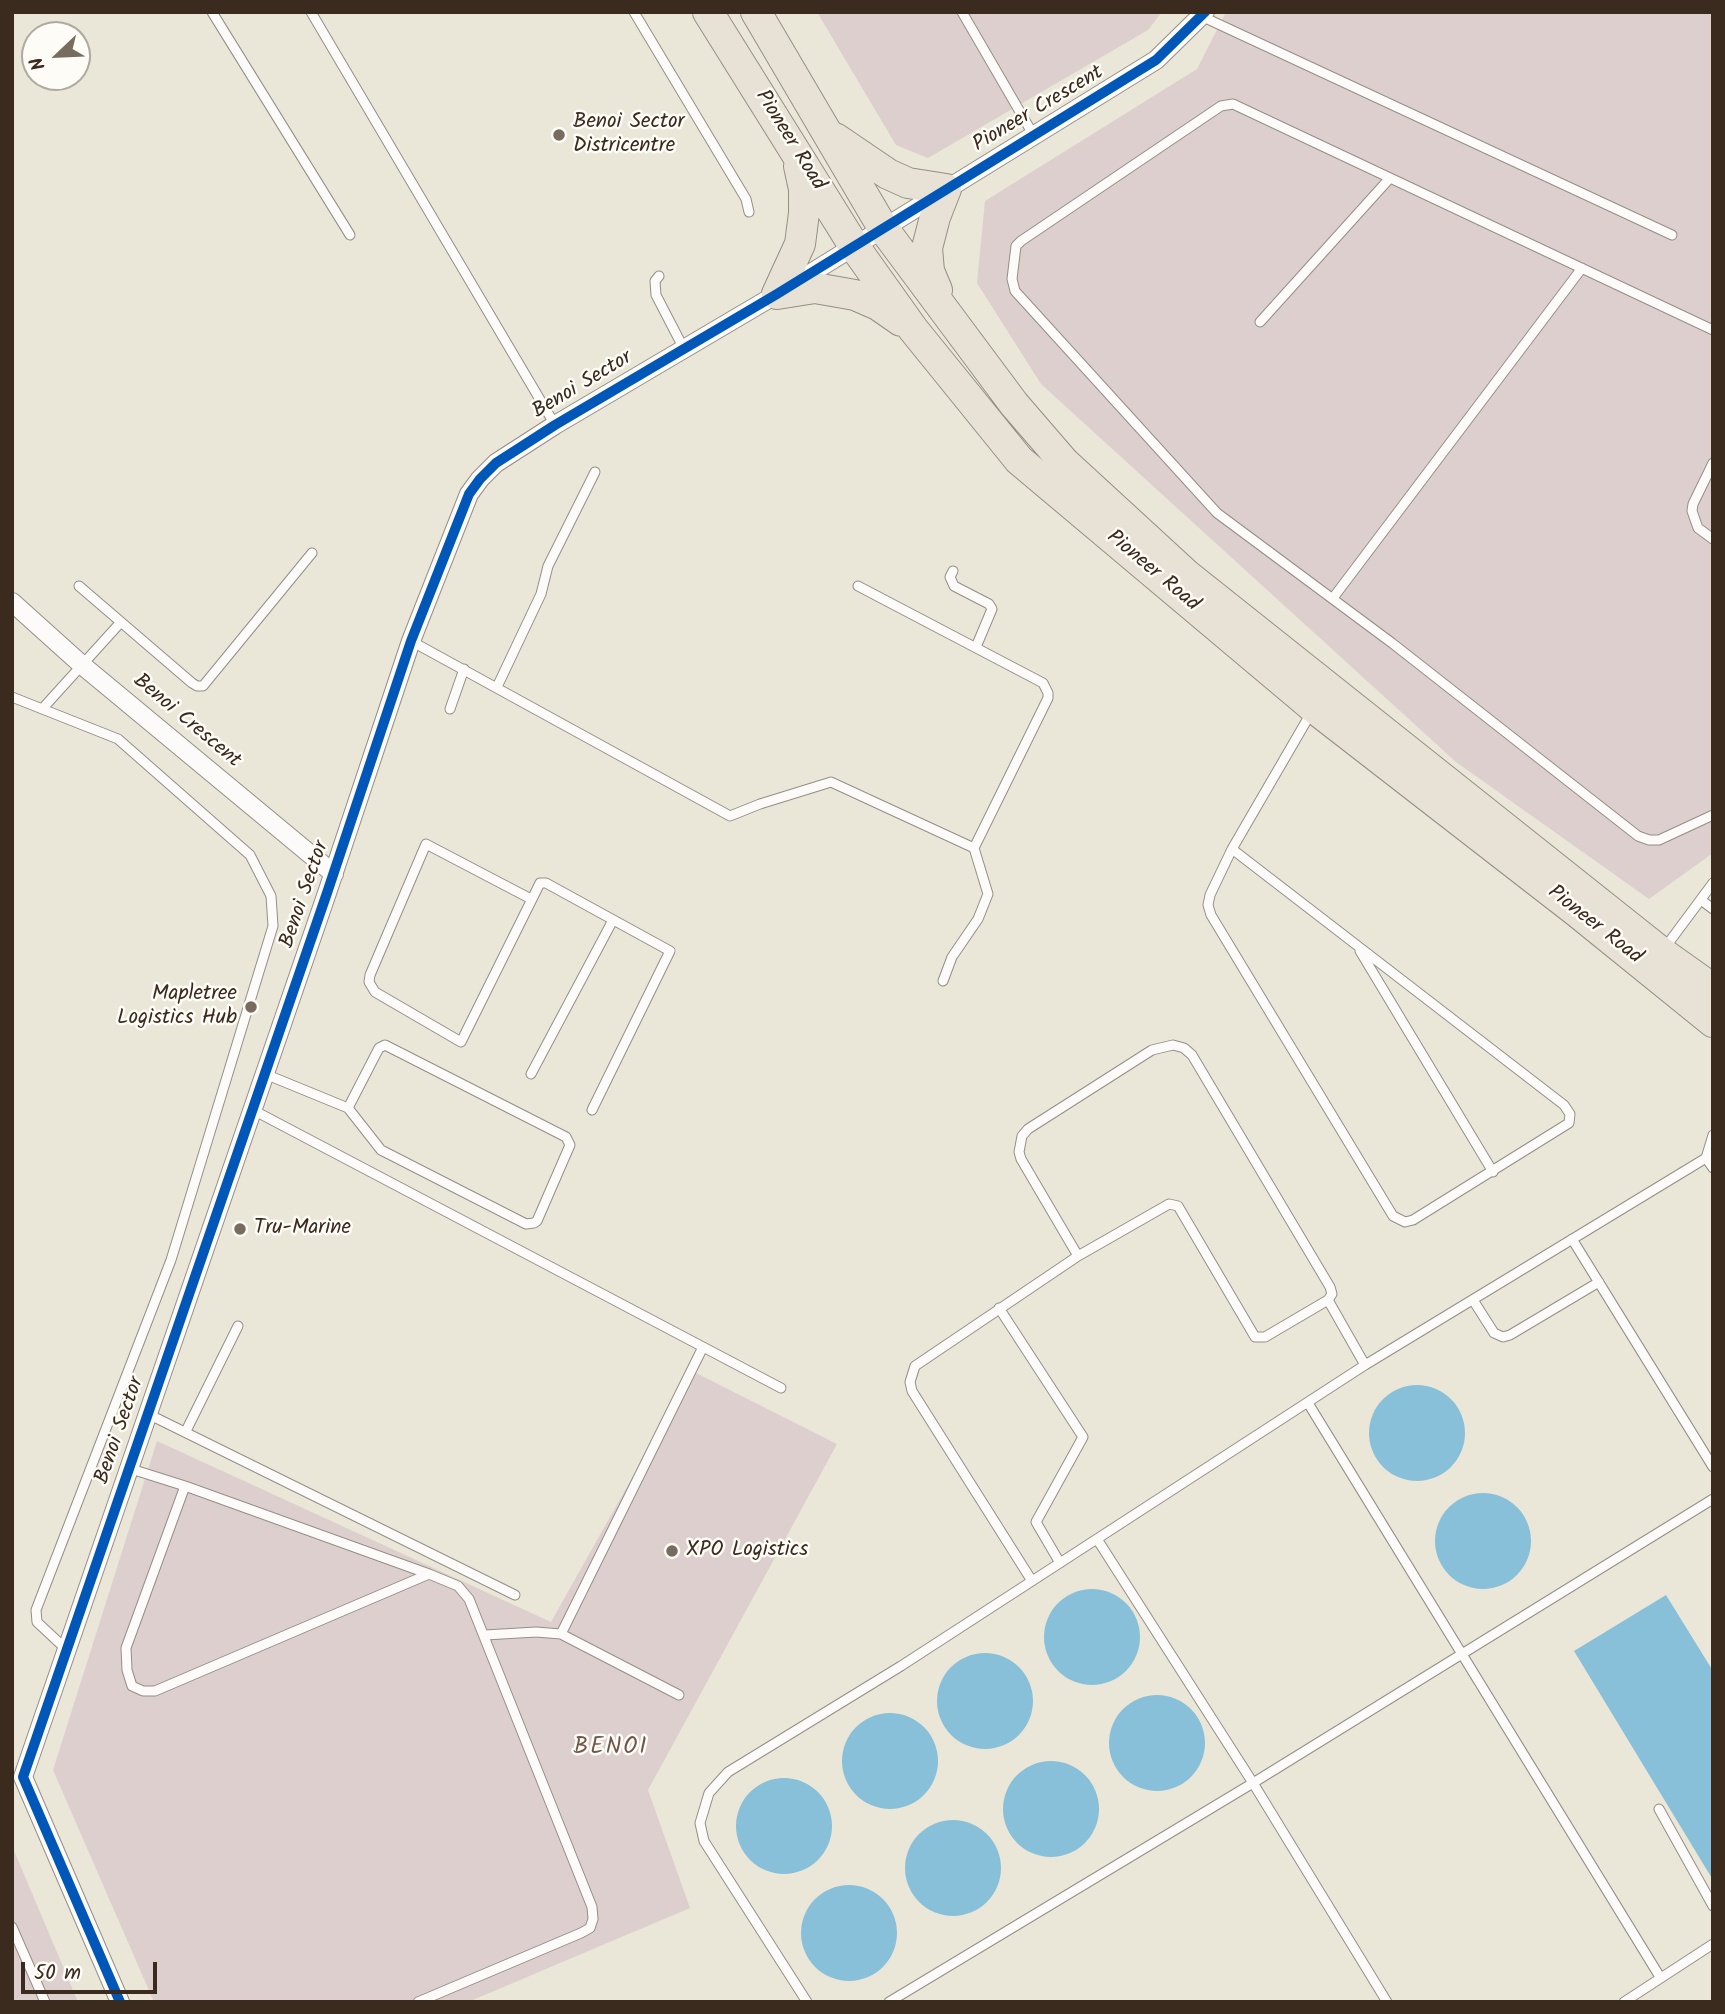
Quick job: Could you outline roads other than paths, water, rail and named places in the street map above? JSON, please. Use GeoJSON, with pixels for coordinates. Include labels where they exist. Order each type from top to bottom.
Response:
{"type":"FeatureCollection","features":[{"type":"Feature","properties":{"kind":"main road","name":"Pioneer Road"},"geometry":{"type":"LineString","coordinates":[[708,12],[854,246],[913,329],[1018,460],[1655,961],[1713,1022]]}},
{"type":"Feature","properties":{"kind":"main road","name":"Pioneer Road"},"geometry":{"type":"LineString","coordinates":[[757,12],[883,228],[1014,404],[1064,462],[1316,694]]}},
{"type":"Feature","properties":{"kind":"main road"},"geometry":{"type":"LineString","coordinates":[[826,131],[888,174],[908,183],[946,189],[927,248],[929,271],[954,324]]}},
{"type":"Feature","properties":{"kind":"main road"},"geometry":{"type":"LineString","coordinates":[[777,294],[800,244],[804,190],[796,152]]}},
{"type":"Feature","properties":{"kind":"main road"},"geometry":{"type":"LineString","coordinates":[[777,294],[816,288],[855,295],[878,305],[913,329]]}},
{"type":"Feature","properties":{"kind":"main road","name":"Pioneer Road"},"geometry":{"type":"LineString","coordinates":[[1655,961],[1713,989]]}},
{"type":"Feature","properties":{"kind":"street","name":"Pioneer Crescent"},"geometry":{"type":"LineString","coordinates":[[883,228],[1156,60],[1203,14]]}},
{"type":"Feature","properties":{"kind":"street","name":"Benoi Sector"},"geometry":{"type":"LineString","coordinates":[[120,2002],[18,1780],[68,1651],[411,641],[469,494],[496,463],[555,425],[883,228]]}},
{"type":"Feature","properties":{"kind":"street","name":"Benoi Crescent"},"geometry":{"type":"LineString","coordinates":[[12,603],[82,665],[334,874]]}},
{"type":"Feature","properties":{"kind":"lane"},"geometry":{"type":"LineString","coordinates":[[212,12],[350,235]]}},
{"type":"Feature","properties":{"kind":"lane"},"geometry":{"type":"LineString","coordinates":[[311,12],[555,425]]}},
{"type":"Feature","properties":{"kind":"lane"},"geometry":{"type":"LineString","coordinates":[[634,12],[746,199],[749,212]]}},
{"type":"Feature","properties":{"kind":"lane"},"geometry":{"type":"LineString","coordinates":[[962,12],[1034,136]]}},
{"type":"Feature","properties":{"kind":"lane"},"geometry":{"type":"LineString","coordinates":[[1203,14],[1672,235]]}},
{"type":"Feature","properties":{"kind":"lane"},"geometry":{"type":"LineString","coordinates":[[1713,330],[1233,104],[1227,104],[1021,241],[1015,251],[1012,279],[1015,290],[1217,513],[1333,598],[1638,836],[1659,840],[1713,815]]}},
{"type":"Feature","properties":{"kind":"lane"},"geometry":{"type":"LineString","coordinates":[[1260,322],[1390,178]]}},
{"type":"Feature","properties":{"kind":"lane"},"geometry":{"type":"LineString","coordinates":[[1333,598],[1582,268]]}},
{"type":"Feature","properties":{"kind":"lane"},"geometry":{"type":"LineString","coordinates":[[659,276],[655,281],[656,295],[684,349]]}},
{"type":"Feature","properties":{"kind":"lane"},"geometry":{"type":"LineString","coordinates":[[1712,469],[1693,504],[1692,511],[1698,528],[1713,539]]}},
{"type":"Feature","properties":{"kind":"lane"},"geometry":{"type":"LineString","coordinates":[[497,687],[541,594],[548,566],[595,472]]}},
{"type":"Feature","properties":{"kind":"lane"},"geometry":{"type":"LineString","coordinates":[[79,586],[192,683],[203,686],[312,553]]}},
{"type":"Feature","properties":{"kind":"lane"},"geometry":{"type":"LineString","coordinates":[[953,571],[950,578],[954,586],[992,606],[992,612],[976,647]]}},
{"type":"Feature","properties":{"kind":"lane"},"geometry":{"type":"LineString","coordinates":[[858,586],[1043,683],[1048,693],[1048,698],[974,848],[988,894],[978,919],[952,957],[943,981]]}},
{"type":"Feature","properties":{"kind":"lane"},"geometry":{"type":"LineString","coordinates":[[43,708],[121,622]]}},
{"type":"Feature","properties":{"kind":"lane"},"geometry":{"type":"LineString","coordinates":[[411,641],[730,816],[831,782],[974,848]]}},
{"type":"Feature","properties":{"kind":"lane"},"geometry":{"type":"LineString","coordinates":[[450,709],[464,669]]}},
{"type":"Feature","properties":{"kind":"lane"},"geometry":{"type":"LineString","coordinates":[[1232,849],[1564,1105],[1570,1114],[1569,1124],[1413,1220],[1405,1222],[1393,1216],[1211,915],[1208,905],[1210,895],[1232,849],[1316,694]]}},
{"type":"Feature","properties":{"kind":"lane"},"geometry":{"type":"LineString","coordinates":[[12,697],[118,739],[250,855],[271,896],[273,926],[170,1260],[36,1610],[37,1622],[68,1651]]}},
{"type":"Feature","properties":{"kind":"lane"},"geometry":{"type":"LineString","coordinates":[[531,899],[426,844],[370,975],[371,988],[461,1042],[531,899],[538,884],[546,883],[670,951],[592,1110]]}},
{"type":"Feature","properties":{"kind":"lane"},"geometry":{"type":"LineString","coordinates":[[1655,961],[1713,883]]}},
{"type":"Feature","properties":{"kind":"lane"},"geometry":{"type":"LineString","coordinates":[[1701,900],[1713,909]]}},
{"type":"Feature","properties":{"kind":"lane"},"geometry":{"type":"LineString","coordinates":[[531,1074],[613,920]]}},
{"type":"Feature","properties":{"kind":"lane"},"geometry":{"type":"LineString","coordinates":[[1356,945],[1493,1172]]}},
{"type":"Feature","properties":{"kind":"lane"},"geometry":{"type":"LineString","coordinates":[[265,1074],[348,1108],[381,1150],[526,1224],[537,1221],[570,1145],[566,1137],[384,1045],[379,1048],[348,1108]]}},
{"type":"Feature","properties":{"kind":"lane"},"geometry":{"type":"LineString","coordinates":[[1032,1581],[912,1391],[909,1382],[911,1373],[921,1360],[1078,1256],[1173,1204],[1178,1206],[1255,1337],[1265,1337],[1328,1300],[1332,1294],[1192,1055],[1184,1048],[1173,1045],[1152,1050],[1028,1129],[1022,1136],[1018,1152],[1021,1159],[1078,1256]]}},
{"type":"Feature","properties":{"kind":"lane"},"geometry":{"type":"LineString","coordinates":[[253,1110],[781,1388]]}},
{"type":"Feature","properties":{"kind":"lane"},"geometry":{"type":"LineString","coordinates":[[807,2002],[704,1841],[700,1823],[709,1793],[728,1772],[901,1666],[1366,1365],[1706,1158],[1713,1135]]}},
{"type":"Feature","properties":{"kind":"lane"},"geometry":{"type":"LineString","coordinates":[[1706,1158],[1713,1168]]}},
{"type":"Feature","properties":{"kind":"lane"},"geometry":{"type":"LineString","coordinates":[[1572,1239],[1713,1467]]}},
{"type":"Feature","properties":{"kind":"lane"},"geometry":{"type":"LineString","coordinates":[[1473,1300],[1494,1333],[1503,1337],[1599,1282]]}},
{"type":"Feature","properties":{"kind":"lane"},"geometry":{"type":"LineString","coordinates":[[1328,1300],[1366,1365]]}},
{"type":"Feature","properties":{"kind":"lane"},"geometry":{"type":"LineString","coordinates":[[999,1308],[1083,1437],[1036,1522],[1060,1563]]}},
{"type":"Feature","properties":{"kind":"lane"},"geometry":{"type":"LineString","coordinates":[[186,1431],[238,1326]]}},
{"type":"Feature","properties":{"kind":"lane"},"geometry":{"type":"LineString","coordinates":[[561,1634],[703,1347]]}},
{"type":"Feature","properties":{"kind":"lane"},"geometry":{"type":"LineString","coordinates":[[1308,1403],[1660,1977]]}},
{"type":"Feature","properties":{"kind":"lane"},"geometry":{"type":"LineString","coordinates":[[148,1413],[515,1595]]}},
{"type":"Feature","properties":{"kind":"lane"},"geometry":{"type":"LineString","coordinates":[[128,1468],[186,1486],[429,1574],[458,1586],[469,1599],[592,1907],[593,1919],[590,1928],[581,1933],[418,2002]]}},
{"type":"Feature","properties":{"kind":"lane"},"geometry":{"type":"LineString","coordinates":[[186,1486],[126,1648],[127,1671],[132,1686],[143,1691],[155,1691],[429,1574]]}},
{"type":"Feature","properties":{"kind":"lane"},"geometry":{"type":"LineString","coordinates":[[889,2002],[1253,1783],[1713,1499]]}},
{"type":"Feature","properties":{"kind":"lane"},"geometry":{"type":"LineString","coordinates":[[1097,1539],[1253,1783],[1387,2002]]}},
{"type":"Feature","properties":{"kind":"lane"},"geometry":{"type":"LineString","coordinates":[[485,1635],[536,1632],[561,1634],[679,1695]]}},
{"type":"Feature","properties":{"kind":"lane"},"geometry":{"type":"LineString","coordinates":[[1659,1809],[1713,1906]]}},
{"type":"Feature","properties":{"kind":"lane"},"geometry":{"type":"LineString","coordinates":[[12,1927],[45,2002]]}},
{"type":"Feature","properties":{"kind":"lane"},"geometry":{"type":"LineString","coordinates":[[1623,2002],[1713,1944]]}},
{"type":"Feature","properties":{"kind":"water"},"geometry":{"type":"Polygon","coordinates":[[[1417,1385],[1435,1389],[1451,1399],[1461,1415],[1465,1433],[1461,1451],[1451,1467],[1435,1477],[1417,1481],[1399,1477],[1383,1467],[1373,1451],[1369,1433],[1373,1415],[1383,1399],[1399,1389],[1417,1385]]]}},
{"type":"Feature","properties":{"kind":"water"},"geometry":{"type":"Polygon","coordinates":[[[1483,1493],[1501,1497],[1517,1507],[1527,1523],[1531,1541],[1527,1559],[1517,1575],[1501,1585],[1483,1589],[1465,1585],[1449,1575],[1439,1559],[1435,1541],[1439,1523],[1449,1507],[1465,1497],[1483,1493]]]}},
{"type":"Feature","properties":{"kind":"water"},"geometry":{"type":"Polygon","coordinates":[[[1092,1589],[1110,1593],[1126,1603],[1136,1619],[1140,1637],[1136,1655],[1126,1671],[1110,1681],[1092,1685],[1074,1681],[1058,1671],[1048,1655],[1044,1637],[1048,1619],[1058,1603],[1074,1593],[1092,1589]]]}},
{"type":"Feature","properties":{"kind":"water"},"geometry":{"type":"Polygon","coordinates":[[[1666,1595],[1713,1671],[1713,1880],[1574,1651],[1666,1595]]]}},
{"type":"Feature","properties":{"kind":"water"},"geometry":{"type":"Polygon","coordinates":[[[985,1653],[1003,1657],[1019,1667],[1029,1683],[1033,1701],[1029,1719],[1019,1735],[1003,1745],[985,1749],[967,1745],[951,1735],[941,1719],[937,1701],[941,1683],[951,1667],[967,1657],[985,1653]]]}},
{"type":"Feature","properties":{"kind":"water"},"geometry":{"type":"Polygon","coordinates":[[[1157,1695],[1175,1699],[1191,1709],[1201,1725],[1205,1743],[1201,1761],[1191,1777],[1175,1787],[1157,1791],[1139,1787],[1123,1777],[1113,1761],[1109,1743],[1113,1725],[1123,1709],[1139,1699],[1157,1695]]]}},
{"type":"Feature","properties":{"kind":"water"},"geometry":{"type":"Polygon","coordinates":[[[890,1713],[908,1717],[924,1727],[934,1743],[938,1761],[934,1779],[924,1795],[908,1805],[890,1809],[872,1805],[856,1795],[846,1779],[842,1761],[846,1743],[856,1727],[872,1717],[890,1713]]]}},
{"type":"Feature","properties":{"kind":"water"},"geometry":{"type":"Polygon","coordinates":[[[1051,1761],[1069,1765],[1085,1775],[1095,1791],[1099,1809],[1095,1827],[1085,1843],[1069,1853],[1051,1857],[1033,1853],[1017,1843],[1007,1827],[1003,1809],[1007,1791],[1017,1775],[1033,1765],[1051,1761]]]}},
{"type":"Feature","properties":{"kind":"water"},"geometry":{"type":"Polygon","coordinates":[[[784,1778],[802,1782],[818,1792],[828,1808],[832,1826],[828,1844],[818,1860],[802,1870],[784,1874],[766,1870],[750,1860],[740,1844],[736,1826],[740,1808],[750,1792],[766,1782],[784,1778]]]}},
{"type":"Feature","properties":{"kind":"water"},"geometry":{"type":"Polygon","coordinates":[[[953,1820],[971,1824],[987,1834],[997,1850],[1001,1868],[997,1886],[987,1902],[971,1912],[953,1916],[935,1912],[919,1902],[909,1886],[905,1868],[909,1850],[919,1834],[935,1824],[953,1820]]]}},
{"type":"Feature","properties":{"kind":"water"},"geometry":{"type":"Polygon","coordinates":[[[849,1885],[867,1889],[883,1899],[893,1915],[897,1933],[893,1951],[883,1967],[867,1977],[849,1981],[831,1977],[815,1967],[805,1951],[801,1933],[805,1915],[815,1899],[831,1889],[849,1885]]]}},
{"type":"Feature","properties":{"kind":"place","name":"Benoi Sector Districentre"},"geometry":{"type":"Point","coordinates":[559,135]}},
{"type":"Feature","properties":{"kind":"place","name":"Mapletree Logistics Hub"},"geometry":{"type":"Point","coordinates":[251,1007]}},
{"type":"Feature","properties":{"kind":"place","name":"Tru-Marine"},"geometry":{"type":"Point","coordinates":[240,1229]}},
{"type":"Feature","properties":{"kind":"place","name":"XPO Logistics"},"geometry":{"type":"Point","coordinates":[672,1551]}},
{"type":"Feature","properties":{"kind":"district","name":"BENOI"},"geometry":{"type":"Point","coordinates":[611,1749]}}]}
